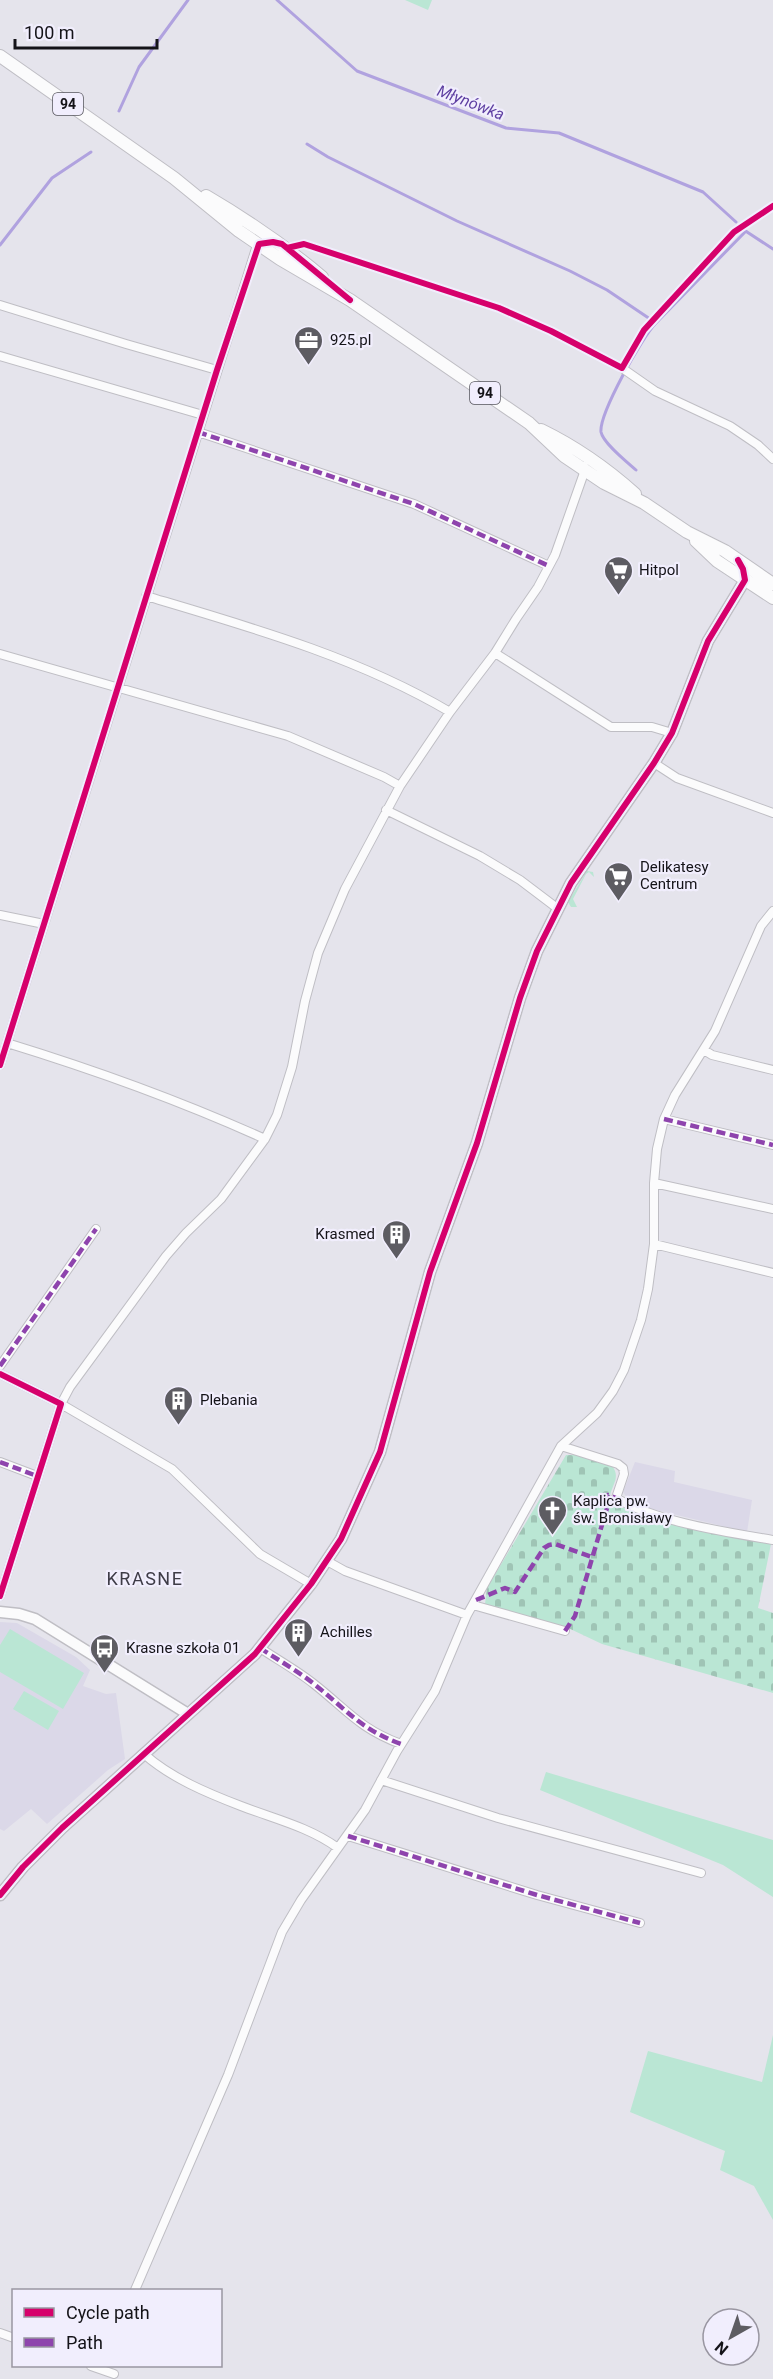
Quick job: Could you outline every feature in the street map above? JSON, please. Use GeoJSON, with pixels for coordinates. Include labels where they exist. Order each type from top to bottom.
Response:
{"type":"FeatureCollection","features":[{"type":"Feature","properties":{"kind":"main road","name":"94"},"geometry":{"type":"LineString","coordinates":[[0,56],[174,178],[280,259],[350,300],[529,423],[577,449],[612,473],[644,504]]}},
{"type":"Feature","properties":{"kind":"main road","name":"94"},"geometry":{"type":"LineString","coordinates":[[174,178],[255,225],[282,244],[350,300]]}},
{"type":"Feature","properties":{"kind":"main road","name":"94"},"geometry":{"type":"LineString","coordinates":[[529,423],[564,456],[604,483],[644,504],[771,582]]}},
{"type":"Feature","properties":{"kind":"main road","name":"94"},"geometry":{"type":"LineString","coordinates":[[687,532],[717,561],[773,598]]}},
{"type":"Feature","properties":{"kind":"street"},"geometry":{"type":"LineString","coordinates":[[0,1065],[217,370],[259,244],[255,225]]}},
{"type":"Feature","properties":{"kind":"street"},"geometry":{"type":"LineString","coordinates":[[259,244],[273,242],[282,244]]}},
{"type":"Feature","properties":{"kind":"street"},"geometry":{"type":"LineString","coordinates":[[0,305],[217,370]]}},
{"type":"Feature","properties":{"kind":"street"},"geometry":{"type":"LineString","coordinates":[[0,356],[203,415]]}},
{"type":"Feature","properties":{"kind":"street"},"geometry":{"type":"LineString","coordinates":[[622,368],[655,391],[730,426],[758,445],[773,459]]}},
{"type":"Feature","properties":{"kind":"street"},"geometry":{"type":"LineString","coordinates":[[198,432],[414,504],[549,566]]}},
{"type":"Feature","properties":{"kind":"street"},"geometry":{"type":"LineString","coordinates":[[0,1596],[61,1404],[70,1387],[166,1256],[221,1198],[265,1140],[292,1067],[304,1001],[318,953],[345,889],[400,786],[450,712],[495,653],[538,587],[549,566],[585,470],[577,449]]}},
{"type":"Feature","properties":{"kind":"street"},"geometry":{"type":"LineString","coordinates":[[585,470],[600,469],[612,473]]}},
{"type":"Feature","properties":{"kind":"street"},"geometry":{"type":"LineString","coordinates":[[0,1895],[22,1867],[54,1836],[260,1648],[311,1584],[346,1529],[380,1452],[430,1272],[477,1143],[529,972],[557,908],[576,876],[672,733],[708,641],[745,580],[738,560]]}},
{"type":"Feature","properties":{"kind":"street"},"geometry":{"type":"LineString","coordinates":[[745,580],[771,582]]}},
{"type":"Feature","properties":{"kind":"street"},"geometry":{"type":"LineString","coordinates":[[146,596],[327,653],[450,712]]}},
{"type":"Feature","properties":{"kind":"street"},"geometry":{"type":"LineString","coordinates":[[495,653],[611,727],[651,727],[672,733]]}},
{"type":"Feature","properties":{"kind":"street"},"geometry":{"type":"LineString","coordinates":[[0,654],[288,736],[400,786]]}},
{"type":"Feature","properties":{"kind":"street"},"geometry":{"type":"LineString","coordinates":[[654,763],[677,778],[773,813]]}},
{"type":"Feature","properties":{"kind":"street"},"geometry":{"type":"LineString","coordinates":[[386,810],[480,856],[520,880],[557,908]]}},
{"type":"Feature","properties":{"kind":"street"},"geometry":{"type":"LineString","coordinates":[[135,2289],[228,2075],[282,1932],[301,1900],[348,1836],[401,1744],[435,1691],[467,1615],[561,1446],[597,1413],[624,1370],[641,1320],[648,1289],[654,1244],[654,1183],[664,1119],[675,1095],[715,1031],[761,926],[773,911]]}},
{"type":"Feature","properties":{"kind":"street"},"geometry":{"type":"LineString","coordinates":[[0,915],[44,924]]}},
{"type":"Feature","properties":{"kind":"street"},"geometry":{"type":"LineString","coordinates":[[7,1043],[99,1073],[213,1116],[265,1140]]}},
{"type":"Feature","properties":{"kind":"street"},"geometry":{"type":"LineString","coordinates":[[704,1050],[712,1055],[773,1070]]}},
{"type":"Feature","properties":{"kind":"street"},"geometry":{"type":"LineString","coordinates":[[664,1119],[773,1145]]}},
{"type":"Feature","properties":{"kind":"street"},"geometry":{"type":"LineString","coordinates":[[654,1183],[773,1209]]}},
{"type":"Feature","properties":{"kind":"street"},"geometry":{"type":"LineString","coordinates":[[0,1366],[96,1229]]}},
{"type":"Feature","properties":{"kind":"street"},"geometry":{"type":"LineString","coordinates":[[654,1244],[773,1273]]}},
{"type":"Feature","properties":{"kind":"street"},"geometry":{"type":"LineString","coordinates":[[0,1374],[61,1404],[172,1469],[260,1554],[311,1584]]}},
{"type":"Feature","properties":{"kind":"street"},"geometry":{"type":"LineString","coordinates":[[561,1446],[618,1464],[623,1468],[624,1474],[616,1498],[626,1504],[671,1518],[773,1540]]}},
{"type":"Feature","properties":{"kind":"street"},"geometry":{"type":"LineString","coordinates":[[0,1462],[37,1476]]}},
{"type":"Feature","properties":{"kind":"street"},"geometry":{"type":"LineString","coordinates":[[327,1561],[345,1571],[467,1615]]}},
{"type":"Feature","properties":{"kind":"street"},"geometry":{"type":"LineString","coordinates":[[473,1605],[566,1631]]}},
{"type":"Feature","properties":{"kind":"street"},"geometry":{"type":"LineString","coordinates":[[0,1611],[35,1619],[188,1714]]}},
{"type":"Feature","properties":{"kind":"street"},"geometry":{"type":"LineString","coordinates":[[260,1648],[313,1683],[360,1724],[378,1736],[401,1744]]}},
{"type":"Feature","properties":{"kind":"street"},"geometry":{"type":"LineString","coordinates":[[144,1754],[161,1769],[198,1787],[240,1806],[306,1829],[338,1848]]}},
{"type":"Feature","properties":{"kind":"street"},"geometry":{"type":"LineString","coordinates":[[381,1780],[498,1818],[701,1873]]}},
{"type":"Feature","properties":{"kind":"street"},"geometry":{"type":"LineString","coordinates":[[348,1836],[537,1895],[640,1923]]}},
{"type":"Feature","properties":{"kind":"street"},"geometry":{"type":"LineString","coordinates":[[94,2367],[115,2373]]}},
{"type":"Feature","properties":{"kind":"shaded area"},"geometry":{"type":"Polygon","coordinates":[[[635,1462],[675,1471],[674,1482],[752,1500],[747,1532],[648,1508],[628,1499],[623,1492],[635,1462]]]}},
{"type":"Feature","properties":{"kind":"shaded area"},"geometry":{"type":"Polygon","coordinates":[[[0,1622],[17,1623],[76,1657],[90,1670],[83,1686],[106,1694],[116,1693],[125,1759],[108,1770],[47,1824],[31,1809],[4,1831],[0,1829],[0,1622]]]}},
{"type":"Feature","properties":{"kind":"green space"},"geometry":{"type":"Polygon","coordinates":[[[405,0],[432,0],[428,10],[405,0]]]}},
{"type":"Feature","properties":{"kind":"green space"},"geometry":{"type":"Polygon","coordinates":[[[587,871],[593,872],[594,877],[589,872],[586,874],[573,899],[577,907],[571,907],[568,902],[587,871]]]}},
{"type":"Feature","properties":{"kind":"green space"},"geometry":{"type":"Polygon","coordinates":[[[566,1455],[575,1455],[612,1466],[616,1475],[610,1503],[661,1520],[771,1544],[758,1608],[773,1613],[773,1693],[602,1644],[564,1626],[558,1627],[485,1604],[487,1588],[566,1455]]]}},
{"type":"Feature","properties":{"kind":"green space"},"geometry":{"type":"Polygon","coordinates":[[[10,1629],[84,1673],[63,1709],[0,1672],[0,1645],[10,1629]]]}},
{"type":"Feature","properties":{"kind":"green space"},"geometry":{"type":"Polygon","coordinates":[[[24,1691],[59,1711],[48,1730],[13,1709],[24,1691]]]}},
{"type":"Feature","properties":{"kind":"green space"},"geometry":{"type":"Polygon","coordinates":[[[546,1772],[773,1840],[773,1897],[723,1865],[540,1790],[546,1772]]]}},
{"type":"Feature","properties":{"kind":"green space"},"geometry":{"type":"Polygon","coordinates":[[[773,2035],[773,2220],[754,2186],[720,2170],[725,2151],[630,2112],[648,2051],[762,2082],[773,2035]]]}},
{"type":"Feature","properties":{"kind":"waterway"},"geometry":{"type":"LineString","coordinates":[[119,111],[139,67],[188,0]]}},
{"type":"Feature","properties":{"kind":"waterway","name":"Młynówka"},"geometry":{"type":"LineString","coordinates":[[277,0],[357,71],[506,128],[559,133],[703,192],[736,222]]}},
{"type":"Feature","properties":{"kind":"waterway"},"geometry":{"type":"LineString","coordinates":[[307,144],[328,157],[457,221],[570,271],[607,290],[656,323],[746,231]]}},
{"type":"Feature","properties":{"kind":"waterway"},"geometry":{"type":"LineString","coordinates":[[0,245],[52,178],[91,152]]}},
{"type":"Feature","properties":{"kind":"waterway","name":"Młynówka"},"geometry":{"type":"LineString","coordinates":[[744,230],[773,249]]}},
{"type":"Feature","properties":{"kind":"waterway"},"geometry":{"type":"LineString","coordinates":[[636,470],[606,441],[601,432],[602,423],[623,376],[641,343],[656,323]]}},
{"type":"Feature","properties":{"kind":"marked path"},"geometry":{"type":"LineString","coordinates":[[198,432],[414,504],[549,566]]}},
{"type":"Feature","properties":{"kind":"marked path"},"geometry":{"type":"LineString","coordinates":[[664,1119],[773,1145]]}},
{"type":"Feature","properties":{"kind":"marked path"},"geometry":{"type":"LineString","coordinates":[[0,1366],[96,1229]]}},
{"type":"Feature","properties":{"kind":"marked path"},"geometry":{"type":"LineString","coordinates":[[0,1462],[37,1476]]}},
{"type":"Feature","properties":{"kind":"marked path"},"geometry":{"type":"LineString","coordinates":[[565,1631],[575,1616],[607,1508],[608,1495],[616,1498]]}},
{"type":"Feature","properties":{"kind":"marked path"},"geometry":{"type":"LineString","coordinates":[[476,1600],[505,1588],[515,1592],[544,1548],[549,1545],[555,1544],[592,1557]]}},
{"type":"Feature","properties":{"kind":"marked path"},"geometry":{"type":"LineString","coordinates":[[260,1648],[308,1679],[364,1725],[401,1744]]}},
{"type":"Feature","properties":{"kind":"marked path"},"geometry":{"type":"LineString","coordinates":[[348,1836],[537,1895],[640,1923]]}},
{"type":"Feature","properties":{"kind":"cycle path"},"geometry":{"type":"LineString","coordinates":[[287,248],[304,244],[499,308],[551,331],[622,368],[644,330],[734,232],[773,206]]}},
{"type":"Feature","properties":{"kind":"cycle path"},"geometry":{"type":"LineString","coordinates":[[0,1065],[217,370],[259,244],[273,242],[282,244],[350,300]]}},
{"type":"Feature","properties":{"kind":"cycle path"},"geometry":{"type":"LineString","coordinates":[[0,1895],[23,1867],[62,1828],[255,1654],[311,1584],[341,1539],[380,1452],[430,1272],[477,1143],[520,998],[537,951],[571,883],[654,763],[672,733],[708,641],[745,580],[738,560]]}},
{"type":"Feature","properties":{"kind":"cycle path"},"geometry":{"type":"LineString","coordinates":[[0,1374],[61,1404],[0,1596]]}},
{"type":"Feature","properties":{"kind":"place","name":"925.pl"},"geometry":{"type":"Point","coordinates":[309,366]}},
{"type":"Feature","properties":{"kind":"place","name":"Hitpol"},"geometry":{"type":"Point","coordinates":[618,596]}},
{"type":"Feature","properties":{"kind":"place","name":"Delikatesy Centrum"},"geometry":{"type":"Point","coordinates":[619,902]}},
{"type":"Feature","properties":{"kind":"place","name":"Krasmed"},"geometry":{"type":"Point","coordinates":[396,1260]}},
{"type":"Feature","properties":{"kind":"place","name":"Plebania"},"geometry":{"type":"Point","coordinates":[179,1426]}},
{"type":"Feature","properties":{"kind":"place","name":"Kaplica pw. św. Bronisławy"},"geometry":{"type":"Point","coordinates":[552,1536]}},
{"type":"Feature","properties":{"kind":"place","name":"Achilles"},"geometry":{"type":"Point","coordinates":[299,1658]}},
{"type":"Feature","properties":{"kind":"place","name":"Krasne szkoła 01"},"geometry":{"type":"Point","coordinates":[105,1674]}},
{"type":"Feature","properties":{"kind":"district","name":"KRASNE"},"geometry":{"type":"Point","coordinates":[145,1579]}}]}
